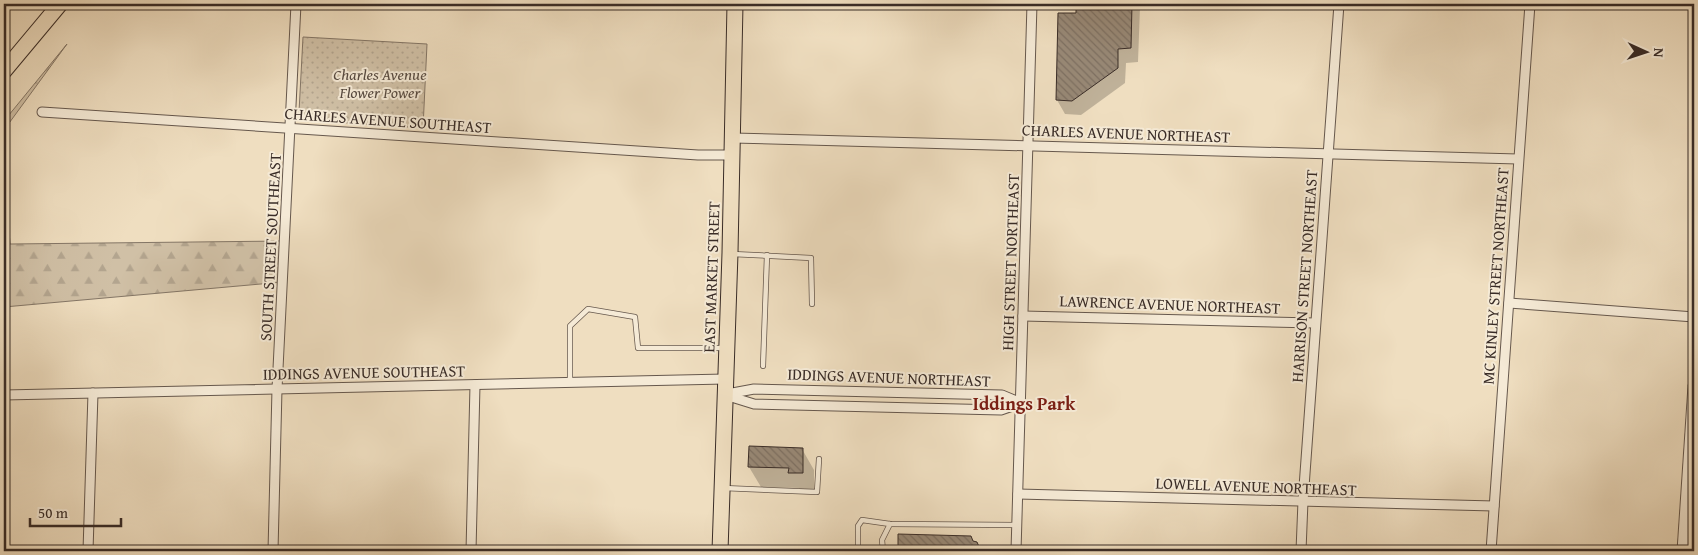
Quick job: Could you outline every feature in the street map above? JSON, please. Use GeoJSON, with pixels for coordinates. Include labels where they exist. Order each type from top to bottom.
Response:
{"type":"FeatureCollection","features":[{"type":"Feature","properties":{"kind":"main road"},"geometry":{"type":"LineString","coordinates":[[4,71],[60,4]]}},
{"type":"Feature","properties":{"kind":"main road","name":"EAST MARKET STREET"},"geometry":{"type":"LineString","coordinates":[[720,551],[730,254],[735,4]]}},
{"type":"Feature","properties":{"kind":"street","name":"SOUTH STREET SOUTHEAST"},"geometry":{"type":"LineString","coordinates":[[273,551],[278,389],[296,4]]}},
{"type":"Feature","properties":{"kind":"street","name":"HIGH STREET NORTHEAST"},"geometry":{"type":"LineString","coordinates":[[1016,551],[1032,4]]}},
{"type":"Feature","properties":{"kind":"street","name":"HARRISON STREET NORTHEAST"},"geometry":{"type":"LineString","coordinates":[[1301,551],[1315,323],[1339,4]]}},
{"type":"Feature","properties":{"kind":"street","name":"MC KINLEY STREET NORTHEAST"},"geometry":{"type":"LineString","coordinates":[[1491,551],[1530,4]]}},
{"type":"Feature","properties":{"kind":"street","name":"CHARLES AVENUE SOUTHEAST"},"geometry":{"type":"LineString","coordinates":[[42,112],[698,155],[732,155]]}},
{"type":"Feature","properties":{"kind":"street","name":"CHARLES AVENUE NORTHEAST"},"geometry":{"type":"LineString","coordinates":[[733,138],[1518,159]]}},
{"type":"Feature","properties":{"kind":"street"},"geometry":{"type":"LineString","coordinates":[[1509,304],[1694,317]]}},
{"type":"Feature","properties":{"kind":"street","name":"LAWRENCE AVENUE NORTHEAST"},"geometry":{"type":"LineString","coordinates":[[1024,316],[1315,323]]}},
{"type":"Feature","properties":{"kind":"street","name":"IDDINGS AVENUE SOUTHEAST"},"geometry":{"type":"LineString","coordinates":[[4,395],[725,379]]}},
{"type":"Feature","properties":{"kind":"street"},"geometry":{"type":"LineString","coordinates":[[471,551],[475,384]]}},
{"type":"Feature","properties":{"kind":"street"},"geometry":{"type":"LineString","coordinates":[[1683,551],[1694,386]]}},
{"type":"Feature","properties":{"kind":"street","name":"IDDINGS AVENUE NORTHEAST"},"geometry":{"type":"LineString","coordinates":[[725,395],[754,389],[1002,395],[1021,403]]}},
{"type":"Feature","properties":{"kind":"street"},"geometry":{"type":"LineString","coordinates":[[88,550],[93,393]]}},
{"type":"Feature","properties":{"kind":"street","name":"IDDINGS AVENUE NORTHEAST"},"geometry":{"type":"LineString","coordinates":[[725,395],[754,404],[1001,410],[1021,403]]}},
{"type":"Feature","properties":{"kind":"street","name":"LOWELL AVENUE NORTHEAST"},"geometry":{"type":"LineString","coordinates":[[1018,494],[1494,506]]}},
{"type":"Feature","properties":{"kind":"lane"},"geometry":{"type":"LineString","coordinates":[[730,254],[812,258],[812,304]]}},
{"type":"Feature","properties":{"kind":"lane"},"geometry":{"type":"LineString","coordinates":[[763,366],[767,255]]}},
{"type":"Feature","properties":{"kind":"lane"},"geometry":{"type":"LineString","coordinates":[[570,382],[570,326],[588,309],[634,317],[638,348],[727,348]]}},
{"type":"Feature","properties":{"kind":"lane"},"geometry":{"type":"LineString","coordinates":[[722,488],[818,492],[818,460]]}},
{"type":"Feature","properties":{"kind":"lane"},"geometry":{"type":"LineString","coordinates":[[858,551],[858,526],[862,520],[890,524],[1017,525]]}},
{"type":"Feature","properties":{"kind":"lane"},"geometry":{"type":"LineString","coordinates":[[883,551],[882,540],[890,524]]}},
{"type":"Feature","properties":{"kind":"green space","name":"Charles Avenue Flower Power"},"geometry":{"type":"Polygon","coordinates":[[[303,37],[427,44],[423,128],[305,120],[302,118],[299,112],[303,37]]]}},
{"type":"Feature","properties":{"kind":"green space"},"geometry":{"type":"Polygon","coordinates":[[[67,44],[4,130],[4,121],[67,44]]]}},
{"type":"Feature","properties":{"kind":"green space"},"geometry":{"type":"Polygon","coordinates":[[[4,166],[10,244],[285,241],[283,282],[4,307],[4,166]]]}},
{"type":"Feature","properties":{"kind":"building"},"geometry":{"type":"Polygon","coordinates":[[[1076,4],[1132,4],[1131,48],[1118,49],[1118,68],[1072,101],[1056,100],[1058,13],[1076,13],[1076,4]]]}},
{"type":"Feature","properties":{"kind":"building"},"geometry":{"type":"Polygon","coordinates":[[[749,446],[803,448],[803,473],[788,473],[789,468],[748,467],[749,446]]]}},
{"type":"Feature","properties":{"kind":"building"},"geometry":{"type":"Polygon","coordinates":[[[898,534],[971,536],[973,541],[977,542],[980,551],[898,551],[898,534]]]}},
{"type":"Feature","properties":{"kind":"district","name":"Iddings Park"},"geometry":{"type":"Point","coordinates":[1024,403]}}]}
